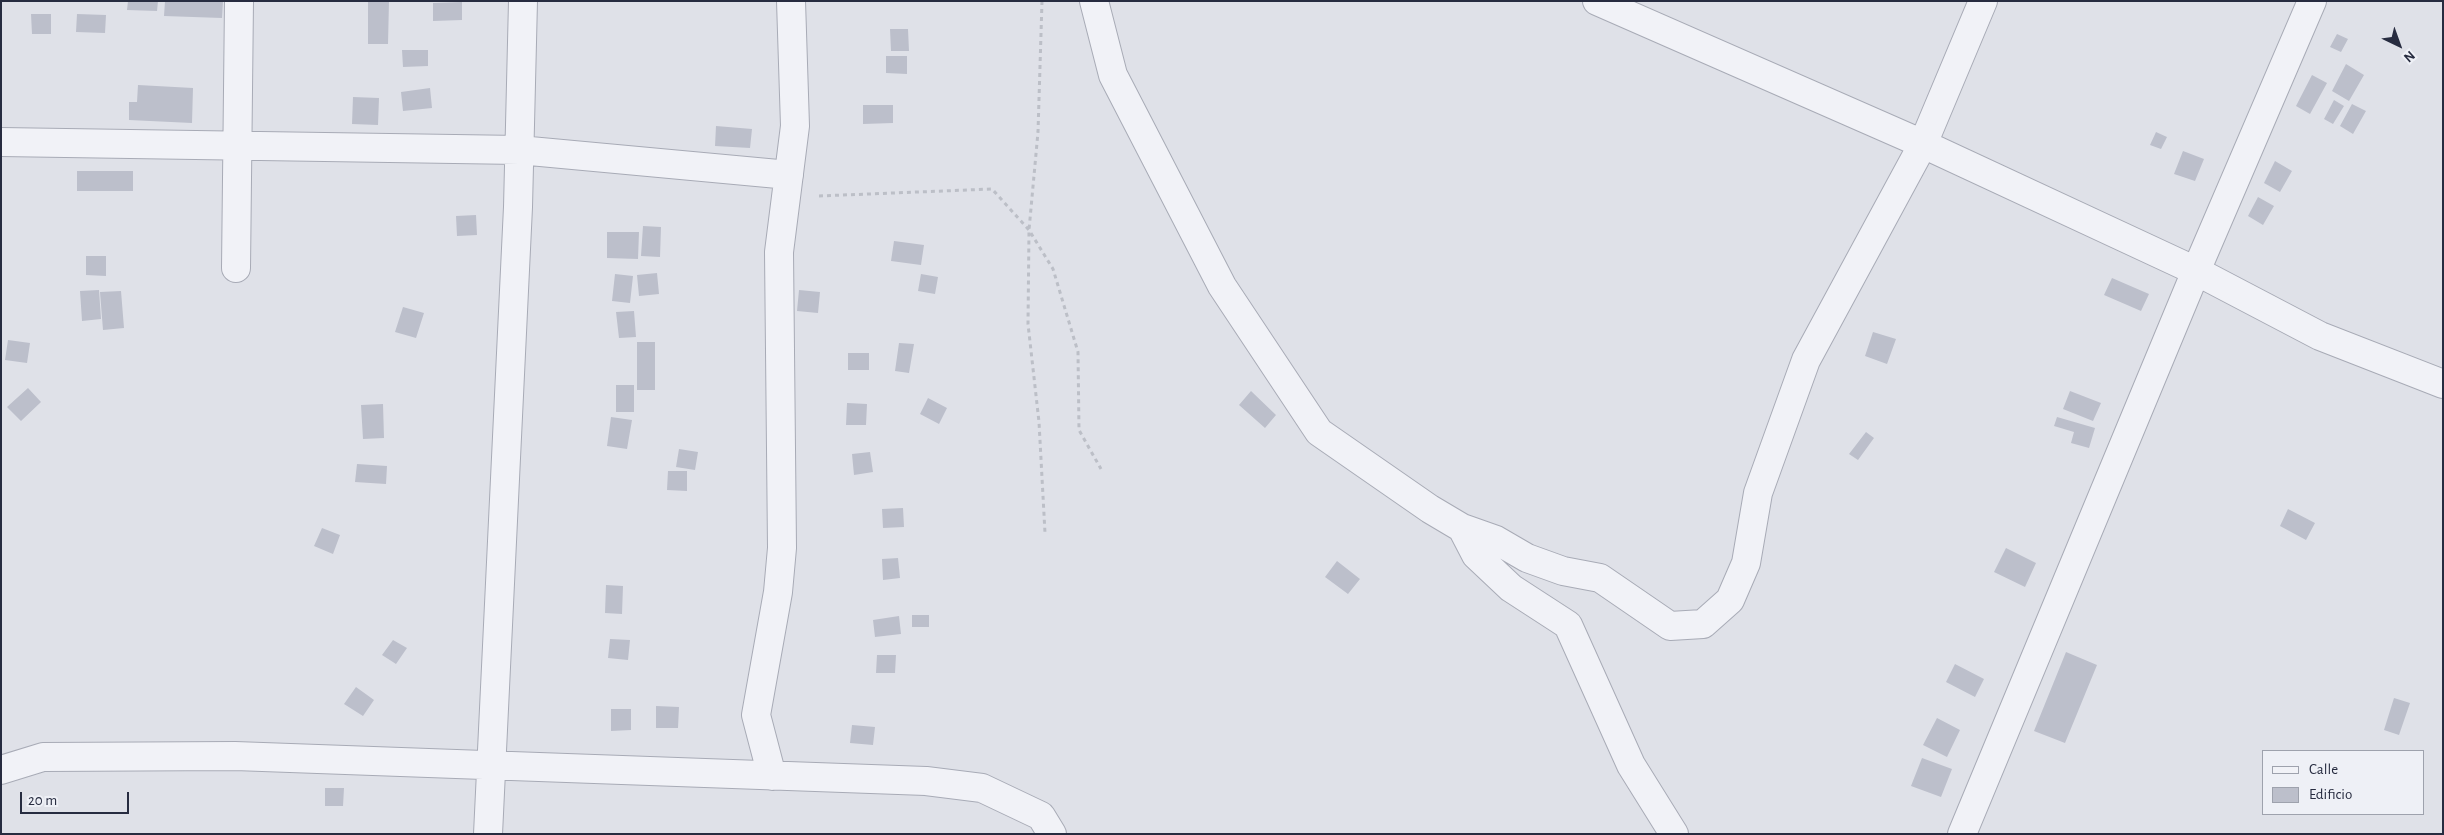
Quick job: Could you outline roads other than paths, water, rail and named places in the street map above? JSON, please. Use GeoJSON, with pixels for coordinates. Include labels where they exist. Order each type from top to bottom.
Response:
{"type":"FeatureCollection","features":[{"type":"Feature","properties":{"kind":"street"},"geometry":{"type":"LineString","coordinates":[[236,268],[239,1]]}},
{"type":"Feature","properties":{"kind":"street"},"geometry":{"type":"LineString","coordinates":[[488,834],[519,150],[523,1]]}},
{"type":"Feature","properties":{"kind":"street"},"geometry":{"type":"LineString","coordinates":[[772,776],[756,715],[778,592],[782,548],[780,252],[795,126],[791,1]]}},
{"type":"Feature","properties":{"kind":"street"},"geometry":{"type":"LineString","coordinates":[[1094,1],[1113,75],[1222,286],[1319,432],[1430,509],[1462,528],[1496,540],[1527,558],[1563,572],[1600,578],[1670,626],[1703,624],[1730,600],[1746,563],[1758,493],[1806,360],[1922,144],[1984,1]]}},
{"type":"Feature","properties":{"kind":"street"},"geometry":{"type":"LineString","coordinates":[[1597,1],[1922,144],[2196,271],[2320,336],[2443,384]]}},
{"type":"Feature","properties":{"kind":"street"},"geometry":{"type":"LineString","coordinates":[[1962,834],[2196,271],[2312,1]]}},
{"type":"Feature","properties":{"kind":"street"},"geometry":{"type":"LineString","coordinates":[[1,142],[519,150],[788,186]]}},
{"type":"Feature","properties":{"kind":"street"},"geometry":{"type":"LineString","coordinates":[[1462,528],[1476,554],[1511,588],[1568,625],[1631,764],[1674,834]]}},
{"type":"Feature","properties":{"kind":"street"},"geometry":{"type":"LineString","coordinates":[[1,770],[43,757],[235,756],[926,780],[982,788],[1041,816],[1052,834]]}}]}
